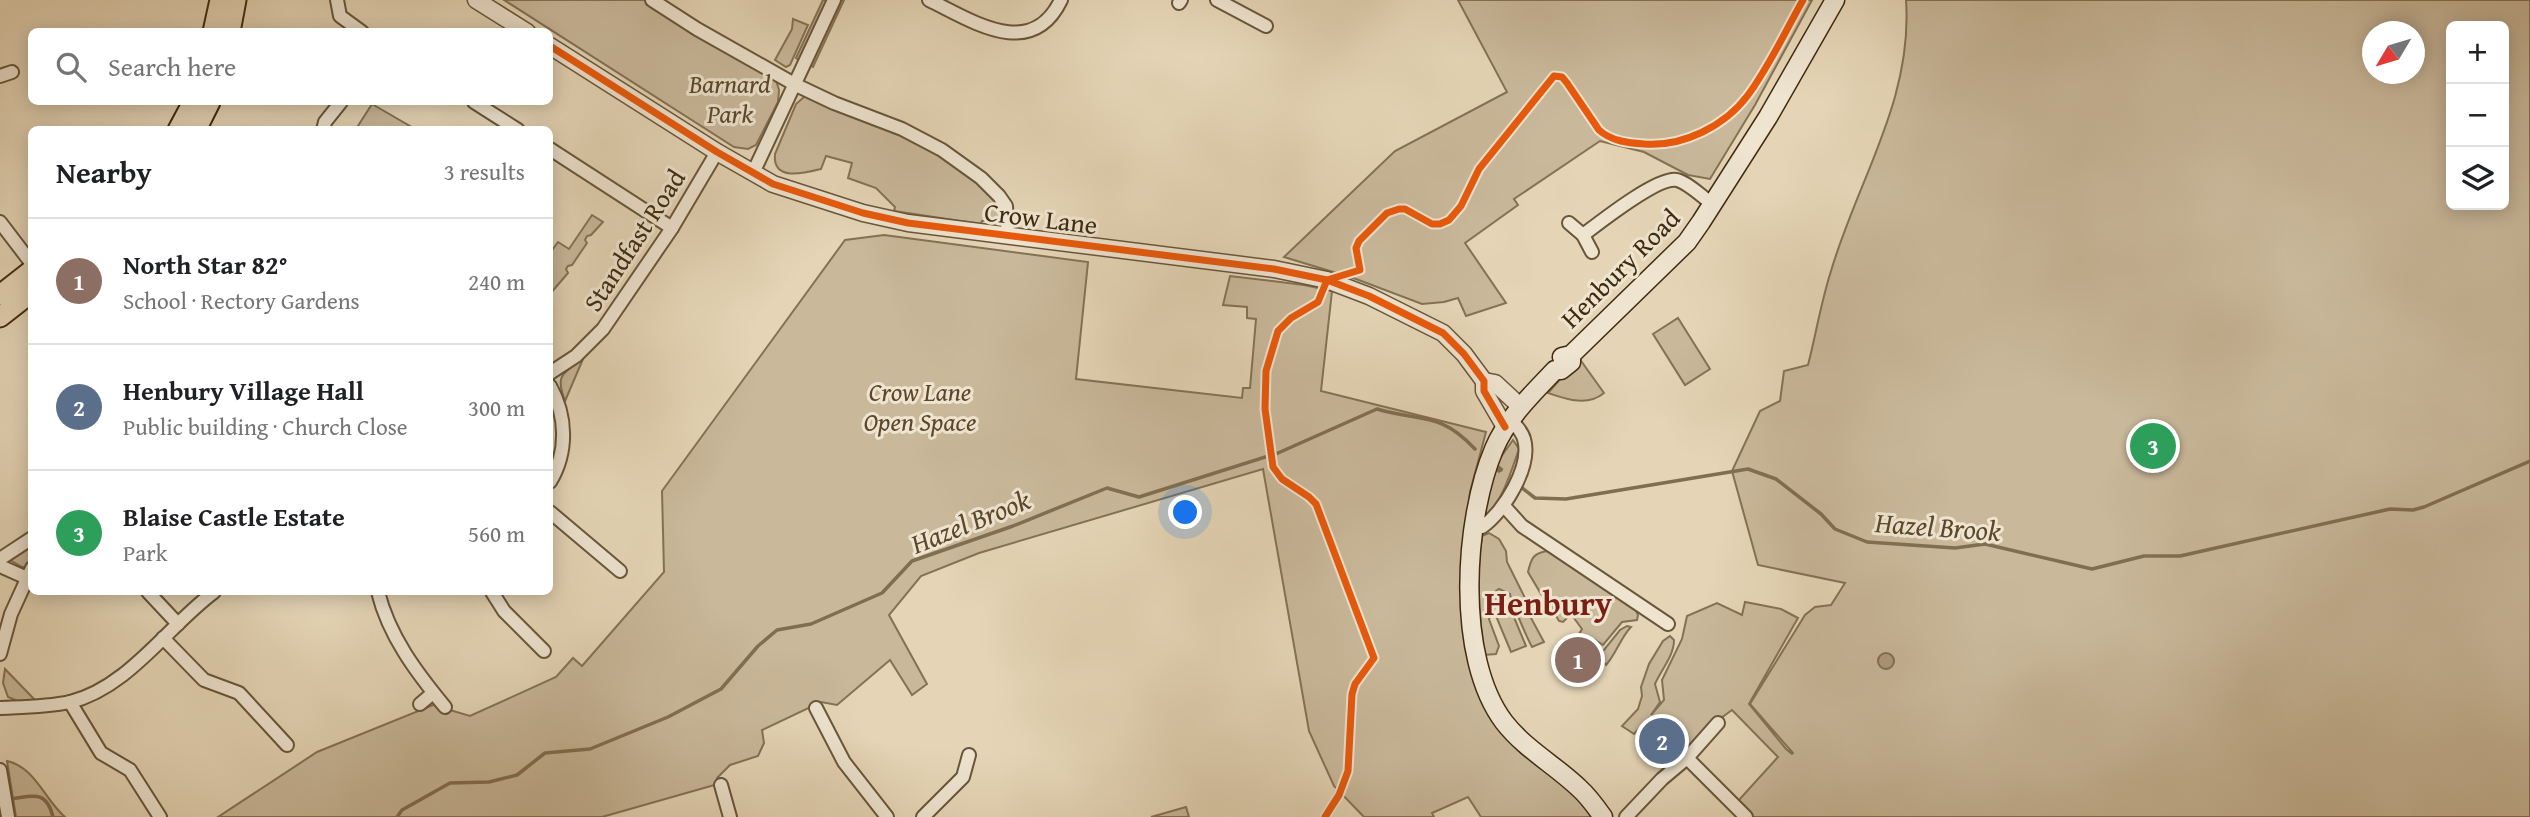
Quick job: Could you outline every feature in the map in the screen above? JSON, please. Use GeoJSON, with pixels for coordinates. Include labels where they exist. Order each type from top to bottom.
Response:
{"type":"FeatureCollection","features":[{"type":"Feature","properties":{"kind":"main road"},"geometry":{"type":"LineString","coordinates":[[214,28],[220,0]]}},
{"type":"Feature","properties":{"kind":"main road"},"geometry":{"type":"LineString","coordinates":[[231,28],[236,0]]}},
{"type":"Feature","properties":{"kind":"main road","name":"Henbury Road"},"geometry":{"type":"LineString","coordinates":[[1602,817],[1580,788],[1539,757],[1504,722],[1485,688],[1474,649],[1470,569],[1475,526],[1489,466],[1513,418],[1555,370],[1562,370],[1571,362],[1570,355],[1687,242],[1714,205],[1835,0]]}},
{"type":"Feature","properties":{"kind":"main road"},"geometry":{"type":"LineString","coordinates":[[180,126],[191,105]]}},
{"type":"Feature","properties":{"kind":"main road"},"geometry":{"type":"LineString","coordinates":[[198,126],[208,105]]}},
{"type":"Feature","properties":{"kind":"main road"},"geometry":{"type":"LineString","coordinates":[[0,295],[28,273]]}},
{"type":"Feature","properties":{"kind":"main road"},"geometry":{"type":"LineString","coordinates":[[0,317],[28,295]]}},
{"type":"Feature","properties":{"kind":"street"},"geometry":{"type":"LineString","coordinates":[[337,0],[340,16],[356,28]]}},
{"type":"Feature","properties":{"kind":"street"},"geometry":{"type":"LineString","coordinates":[[476,0],[521,28]]}},
{"type":"Feature","properties":{"kind":"street","name":"Crow Lane"},"geometry":{"type":"LineString","coordinates":[[652,0],[696,29],[796,85],[923,138],[959,161],[999,196],[1006,206],[1008,235]]}},
{"type":"Feature","properties":{"kind":"street"},"geometry":{"type":"LineString","coordinates":[[753,173],[834,0]]}},
{"type":"Feature","properties":{"kind":"street"},"geometry":{"type":"LineString","coordinates":[[929,0],[992,30],[1007,34],[1019,33],[1040,25],[1051,15],[1060,0]]}},
{"type":"Feature","properties":{"kind":"street"},"geometry":{"type":"LineString","coordinates":[[1217,0],[1239,5],[1266,26]]}},
{"type":"Feature","properties":{"kind":"street","name":"Crow Lane"},"geometry":{"type":"LineString","coordinates":[[553,48],[753,173],[786,189],[879,218],[1274,269],[1327,280],[1369,296],[1443,333],[1484,381],[1484,391],[1513,418]]}},
{"type":"Feature","properties":{"kind":"street"},"geometry":{"type":"LineString","coordinates":[[324,126],[339,105]]}},
{"type":"Feature","properties":{"kind":"street"},"geometry":{"type":"LineString","coordinates":[[479,105],[512,126]]}},
{"type":"Feature","properties":{"kind":"street"},"geometry":{"type":"LineString","coordinates":[[553,151],[672,228]]}},
{"type":"Feature","properties":{"kind":"street","name":"Standfast Road"},"geometry":{"type":"LineString","coordinates":[[553,371],[576,356],[603,329],[672,228],[717,152]]}},
{"type":"Feature","properties":{"kind":"street"},"geometry":{"type":"LineString","coordinates":[[1583,235],[1637,196],[1671,180],[1684,183],[1714,205]]}},
{"type":"Feature","properties":{"kind":"street"},"geometry":{"type":"LineString","coordinates":[[0,222],[28,259]]}},
{"type":"Feature","properties":{"kind":"street"},"geometry":{"type":"LineString","coordinates":[[1569,223],[1583,235],[1592,252]]}},
{"type":"Feature","properties":{"kind":"street","name":"Crow Lane"},"geometry":{"type":"LineString","coordinates":[[1484,381],[1495,383],[1513,418]]}},
{"type":"Feature","properties":{"kind":"street"},"geometry":{"type":"LineString","coordinates":[[553,393],[562,414],[563,428],[560,459],[553,475]]}},
{"type":"Feature","properties":{"kind":"street"},"geometry":{"type":"LineString","coordinates":[[1475,526],[1482,527],[1492,520],[1504,506],[1518,478],[1525,445],[1513,418]]}},
{"type":"Feature","properties":{"kind":"street"},"geometry":{"type":"LineString","coordinates":[[1504,506],[1522,526],[1668,624]]}},
{"type":"Feature","properties":{"kind":"street"},"geometry":{"type":"LineString","coordinates":[[553,515],[620,571]]}},
{"type":"Feature","properties":{"kind":"street"},"geometry":{"type":"LineString","coordinates":[[0,559],[28,541]]}},
{"type":"Feature","properties":{"kind":"street"},"geometry":{"type":"LineString","coordinates":[[0,566],[28,573]]}},
{"type":"Feature","properties":{"kind":"street"},"geometry":{"type":"LineString","coordinates":[[0,654],[11,614],[28,575]]}},
{"type":"Feature","properties":{"kind":"street"},"geometry":{"type":"LineString","coordinates":[[151,595],[178,624]]}},
{"type":"Feature","properties":{"kind":"street"},"geometry":{"type":"LineString","coordinates":[[0,708],[70,702],[97,691],[117,680],[211,595]]}},
{"type":"Feature","properties":{"kind":"street"},"geometry":{"type":"LineString","coordinates":[[379,595],[384,614],[399,645],[445,707]]}},
{"type":"Feature","properties":{"kind":"street"},"geometry":{"type":"LineString","coordinates":[[494,595],[504,611],[544,651]]}},
{"type":"Feature","properties":{"kind":"street"},"geometry":{"type":"LineString","coordinates":[[163,638],[204,680],[239,693],[288,745]]}},
{"type":"Feature","properties":{"kind":"street"},"geometry":{"type":"LineString","coordinates":[[419,704],[433,693]]}},
{"type":"Feature","properties":{"kind":"street"},"geometry":{"type":"LineString","coordinates":[[70,702],[101,753],[130,770],[160,817]]}},
{"type":"Feature","properties":{"kind":"street"},"geometry":{"type":"LineString","coordinates":[[834,713],[819,713],[844,762],[887,817]]}},
{"type":"Feature","properties":{"kind":"street"},"geometry":{"type":"LineString","coordinates":[[1626,817],[1662,779],[1687,758],[1718,723]]}},
{"type":"Feature","properties":{"kind":"street"},"geometry":{"type":"LineString","coordinates":[[923,817],[963,776],[969,755]]}},
{"type":"Feature","properties":{"kind":"street"},"geometry":{"type":"LineString","coordinates":[[1687,758],[1746,817]]}},
{"type":"Feature","properties":{"kind":"street"},"geometry":{"type":"LineString","coordinates":[[0,770],[7,815]]}},
{"type":"Feature","properties":{"kind":"street"},"geometry":{"type":"LineString","coordinates":[[721,785],[728,811],[741,801]]}},
{"type":"Feature","properties":{"kind":"green space","name":"Barnard Park"},"geometry":{"type":"Polygon","coordinates":[[[504,0],[646,0],[776,80],[778,102],[756,145],[748,149],[734,147],[553,31],[553,28],[548,28],[504,0]]]}},
{"type":"Feature","properties":{"kind":"green space"},"geometry":{"type":"Polygon","coordinates":[[[823,0],[829,0],[800,61],[796,58],[823,0]]]}},
{"type":"Feature","properties":{"kind":"green space"},"geometry":{"type":"Polygon","coordinates":[[[839,0],[844,0],[813,67],[809,65],[839,0]]]}},
{"type":"Feature","properties":{"kind":"green space"},"geometry":{"type":"Polygon","coordinates":[[[1458,0],[1812,0],[1755,105],[1710,179],[1688,175],[1644,152],[1600,141],[1514,199],[1518,205],[1465,243],[1506,303],[1466,316],[1458,298],[1422,304],[1356,279],[1284,257],[1395,151],[1507,92],[1458,0]]]}},
{"type":"Feature","properties":{"kind":"green space"},"geometry":{"type":"Polygon","coordinates":[[[1906,0],[2530,0],[2530,817],[1753,817],[1738,801],[1778,757],[1732,710],[1702,732],[1688,747],[1657,720],[1654,723],[1649,718],[1634,734],[1622,726],[1638,709],[1642,696],[1641,687],[1649,664],[1663,641],[1670,636],[1674,640],[1672,652],[1655,684],[1660,702],[1651,715],[1664,700],[1662,680],[1682,639],[1687,616],[1717,603],[1742,615],[1745,602],[1781,609],[1798,618],[1749,704],[1786,749],[1793,753],[1750,704],[1805,615],[1815,607],[1831,605],[1845,583],[1758,565],[1732,471],[1760,411],[1780,401],[1784,371],[1808,365],[1831,271],[1881,139],[1901,72],[1906,37],[1906,0]]]}},
{"type":"Feature","properties":{"kind":"green space"},"geometry":{"type":"Polygon","coordinates":[[[793,19],[808,25],[790,65],[786,67],[775,60],[792,29],[793,19]]]}},
{"type":"Feature","properties":{"kind":"green space"},"geometry":{"type":"Polygon","coordinates":[[[804,97],[889,128],[946,157],[968,173],[1003,207],[1002,217],[982,221],[981,224],[894,211],[895,207],[876,188],[848,178],[852,163],[826,156],[821,169],[791,174],[779,169],[775,163],[775,154],[796,104],[804,97]]]}},
{"type":"Feature","properties":{"kind":"green space"},"geometry":{"type":"Polygon","coordinates":[[[374,105],[410,126],[358,126],[374,105]]]}},
{"type":"Feature","properties":{"kind":"green space"},"geometry":{"type":"Polygon","coordinates":[[[592,215],[603,222],[587,236],[587,243],[553,290],[553,249],[558,242],[569,249],[592,215]]]}},
{"type":"Feature","properties":{"kind":"green space","name":"Crow Lane Open Space"},"geometry":{"type":"Polygon","coordinates":[[[884,235],[1088,262],[1076,379],[1242,398],[1243,388],[1250,388],[1256,319],[1247,318],[1247,307],[1223,305],[1230,276],[1332,291],[1321,391],[1486,432],[1470,492],[1464,550],[1493,719],[1520,752],[1568,787],[1593,814],[1590,817],[1481,817],[1468,797],[1432,813],[1434,817],[1364,817],[1334,786],[1309,731],[1263,469],[979,553],[921,576],[889,615],[927,684],[912,695],[890,660],[837,705],[821,702],[762,730],[764,743],[758,756],[730,765],[717,778],[718,784],[602,817],[218,817],[317,752],[433,705],[470,716],[556,677],[573,658],[582,666],[664,572],[662,491],[845,240],[884,235]]]}},
{"type":"Feature","properties":{"kind":"green space"},"geometry":{"type":"Polygon","coordinates":[[[1678,318],[1710,369],[1685,385],[1653,334],[1678,318]]]}},
{"type":"Feature","properties":{"kind":"green space"},"geometry":{"type":"Polygon","coordinates":[[[1579,358],[1604,393],[1584,401],[1548,393],[1579,358]]]}},
{"type":"Feature","properties":{"kind":"green space"},"geometry":{"type":"Polygon","coordinates":[[[583,359],[565,401],[561,386],[562,376],[583,359]]]}},
{"type":"Feature","properties":{"kind":"green space"},"geometry":{"type":"Polygon","coordinates":[[[1513,440],[1519,449],[1509,476],[1495,506],[1482,516],[1494,468],[1499,472],[1502,469],[1496,464],[1513,440]]]}},
{"type":"Feature","properties":{"kind":"green space"},"geometry":{"type":"Polygon","coordinates":[[[1489,533],[1499,539],[1506,551],[1507,562],[1544,642],[1532,647],[1510,594],[1499,589],[1496,591],[1497,603],[1489,619],[1499,646],[1496,654],[1484,655],[1479,566],[1482,536],[1489,533]]]}},
{"type":"Feature","properties":{"kind":"green space"},"geometry":{"type":"Polygon","coordinates":[[[28,547],[28,563],[25,567],[10,560],[28,547]]]}},
{"type":"Feature","properties":{"kind":"green space"},"geometry":{"type":"Polygon","coordinates":[[[1547,551],[1635,608],[1637,620],[1622,622],[1603,645],[1595,640],[1587,643],[1579,634],[1582,629],[1571,614],[1563,622],[1559,621],[1552,609],[1554,604],[1541,594],[1528,572],[1533,557],[1547,551]]]}},
{"type":"Feature","properties":{"kind":"green space"},"geometry":{"type":"Polygon","coordinates":[[[1511,610],[1526,646],[1511,652],[1496,616],[1511,610]]]}},
{"type":"Feature","properties":{"kind":"green space"},"geometry":{"type":"Polygon","coordinates":[[[1631,627],[1606,665],[1599,656],[1620,630],[1631,627]]]}},
{"type":"Feature","properties":{"kind":"green space"},"geometry":{"type":"Polygon","coordinates":[[[5,669],[35,700],[20,702],[8,697],[3,683],[5,669]]]}},
{"type":"Feature","properties":{"kind":"green space"},"geometry":{"type":"Polygon","coordinates":[[[7,761],[25,770],[65,817],[16,817],[7,761]]]}},
{"type":"Feature","properties":{"kind":"green space"},"geometry":{"type":"Polygon","coordinates":[[[1186,807],[1189,817],[1151,817],[1186,807]]]}},
{"type":"Feature","properties":{"kind":"shaded area"},"geometry":{"type":"Polygon","coordinates":[[[1886,653],[1892,655],[1892,667],[1886,669],[1880,667],[1878,661],[1880,655],[1886,653]]]}},
{"type":"Feature","properties":{"kind":"waterway","name":"Hazel Brook"},"geometry":{"type":"LineString","coordinates":[[397,817],[402,810],[450,783],[489,782],[517,775],[545,753],[590,749],[668,717],[721,689],[758,646],[777,630],[811,624],[882,593],[912,561],[1013,526],[1107,488],[1139,497],[1278,453],[1377,409],[1440,423],[1463,437],[1475,449]]}},
{"type":"Feature","properties":{"kind":"waterway","name":"Hazel Brook"},"geometry":{"type":"LineString","coordinates":[[1521,487],[1535,498],[1566,499],[1748,469],[1776,479],[1821,514],[1835,529],[1867,542],[1955,548],[1985,544],[2092,569],[2144,556],[2180,556],[2390,509],[2413,510],[2530,461]]}},
{"type":"Feature","properties":{"kind":"waterway","name":"Hazel Brook"},"geometry":{"type":"LineString","coordinates":[[9,799],[31,796],[42,798],[53,817]]}},
{"type":"Feature","properties":{"kind":"cycle path"},"geometry":{"type":"LineString","coordinates":[[1325,817],[1339,795],[1348,771],[1352,694],[1355,684],[1374,658],[1316,504],[1282,479],[1273,467],[1265,409],[1266,371],[1278,331],[1291,318],[1318,302],[1327,280],[1360,270],[1356,248],[1359,241],[1387,213],[1405,209],[1432,224],[1449,220],[1461,206],[1479,169],[1554,76],[1562,77],[1599,130],[1609,137],[1644,144],[1688,138],[1715,125],[1739,106],[1770,61],[1803,0]]}},
{"type":"Feature","properties":{"kind":"cycle path"},"geometry":{"type":"LineString","coordinates":[[553,48],[717,152],[773,184],[863,213],[908,223],[1274,269],[1327,280],[1369,296],[1443,333],[1464,354],[1484,381],[1484,391],[1505,427]]}},
{"type":"Feature","properties":{"kind":"place","name":"Blaise Castle Estate"},"geometry":{"type":"Point","coordinates":[2153,446]}},
{"type":"Feature","properties":{"kind":"place","name":"North Star 82°"},"geometry":{"type":"Point","coordinates":[1578,660]}},
{"type":"Feature","properties":{"kind":"place","name":"Henbury Village Hall"},"geometry":{"type":"Point","coordinates":[1662,741]}},
{"type":"Feature","properties":{"kind":"district","name":"Henbury"},"geometry":{"type":"Point","coordinates":[1548,603]}}]}
